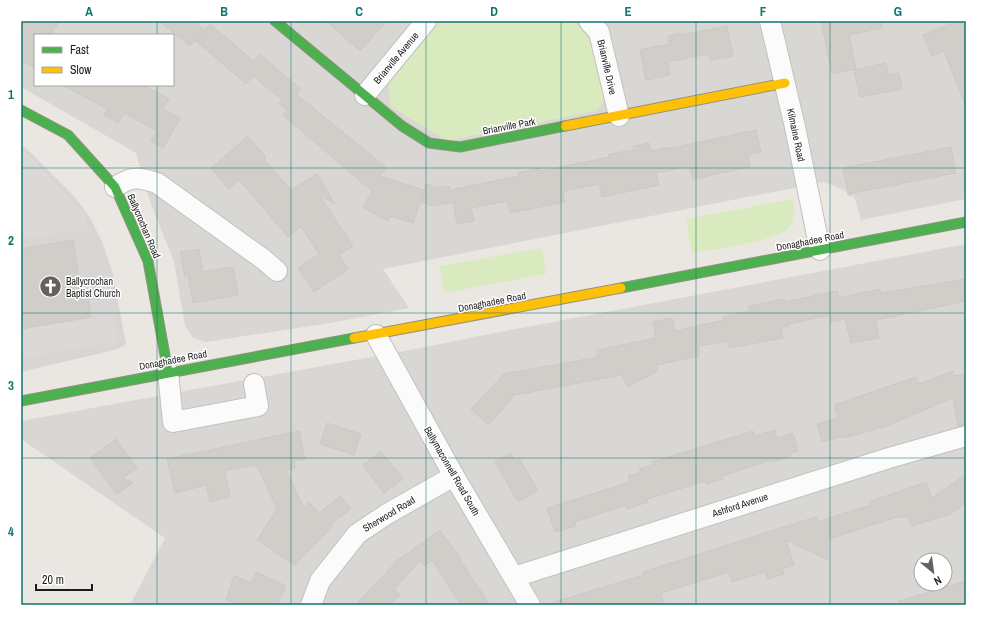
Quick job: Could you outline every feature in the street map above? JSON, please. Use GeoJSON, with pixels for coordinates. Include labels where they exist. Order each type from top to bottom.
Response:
{"type":"FeatureCollection","features":[{"type":"Feature","properties":{"kind":"main road","name":"Brianville Park"},"geometry":{"type":"LineString","coordinates":[[275,21],[402,126],[429,143],[460,147],[785,83]]}},
{"type":"Feature","properties":{"kind":"main road","name":"Ballycrochan Road"},"geometry":{"type":"LineString","coordinates":[[21,110],[68,135],[115,187],[128,211],[148,261],[168,372]]}},
{"type":"Feature","properties":{"kind":"main road","name":"Donaghadee Road"},"geometry":{"type":"LineString","coordinates":[[21,401],[168,372],[376,335],[966,222]]}},
{"type":"Feature","properties":{"kind":"street","name":"Brianville Avenue"},"geometry":{"type":"LineString","coordinates":[[365,95],[426,21]]}},
{"type":"Feature","properties":{"kind":"street","name":"Brianville Drive"},"geometry":{"type":"LineString","coordinates":[[589,21],[599,32],[618,116]]}},
{"type":"Feature","properties":{"kind":"street","name":"Kilmaine Road"},"geometry":{"type":"LineString","coordinates":[[770,21],[785,83],[820,250]]}},
{"type":"Feature","properties":{"kind":"street"},"geometry":{"type":"LineString","coordinates":[[115,187],[125,181],[140,177],[156,183],[263,259],[277,272]]}},
{"type":"Feature","properties":{"kind":"street","name":"Ballymaconnell Road South"},"geometry":{"type":"LineString","coordinates":[[376,335],[454,476],[530,605]]}},
{"type":"Feature","properties":{"kind":"street"},"geometry":{"type":"LineString","coordinates":[[168,372],[173,422],[258,406],[254,384]]}},
{"type":"Feature","properties":{"kind":"street","name":"Ashford Avenue"},"geometry":{"type":"LineString","coordinates":[[514,577],[874,463],[966,436]]}},
{"type":"Feature","properties":{"kind":"street","name":"Sherwood Road"},"geometry":{"type":"LineString","coordinates":[[311,605],[320,581],[357,534],[387,514],[454,476]]}},
{"type":"Feature","properties":{"kind":"shaded area"},"geometry":{"type":"Polygon","coordinates":[[[21,21],[966,21],[966,199],[861,220],[854,196],[848,196],[846,191],[824,182],[383,269],[409,308],[330,323],[206,342],[193,338],[185,326],[174,262],[150,202],[136,153],[21,87],[21,21]]]}},
{"type":"Feature","properties":{"kind":"shaded area"},"geometry":{"type":"Polygon","coordinates":[[[21,145],[26,148],[75,197],[89,216],[101,239],[112,270],[126,344],[118,349],[21,372],[21,145]]]}},
{"type":"Feature","properties":{"kind":"shaded area"},"geometry":{"type":"Polygon","coordinates":[[[21,147],[84,213],[88,230],[21,238],[21,147]]]}},
{"type":"Feature","properties":{"kind":"shaded area"},"geometry":{"type":"Polygon","coordinates":[[[966,244],[966,605],[130,605],[165,538],[21,439],[21,421],[426,347],[966,244]]]}},
{"type":"Feature","properties":{"kind":"shaded area"},"geometry":{"type":"Polygon","coordinates":[[[114,315],[117,341],[21,359],[21,329],[114,315]]]}},
{"type":"Feature","properties":{"kind":"green space"},"geometry":{"type":"Polygon","coordinates":[[[438,21],[574,21],[592,40],[606,93],[605,101],[596,111],[447,141],[391,107],[388,91],[389,82],[403,61],[438,21]]]}},
{"type":"Feature","properties":{"kind":"green space"},"geometry":{"type":"Polygon","coordinates":[[[793,199],[794,210],[792,222],[788,228],[781,233],[758,241],[692,253],[686,219],[793,199]]]}},
{"type":"Feature","properties":{"kind":"green space"},"geometry":{"type":"Polygon","coordinates":[[[542,248],[546,274],[444,293],[439,266],[542,248]]]}},
{"type":"Feature","properties":{"kind":"building"},"geometry":{"type":"Polygon","coordinates":[[[21,21],[59,21],[52,34],[34,34],[34,67],[21,60],[21,21]]]}},
{"type":"Feature","properties":{"kind":"building"},"geometry":{"type":"Polygon","coordinates":[[[159,21],[194,21],[204,29],[190,46],[159,21]]]}},
{"type":"Feature","properties":{"kind":"building"},"geometry":{"type":"Polygon","coordinates":[[[326,21],[387,21],[360,51],[326,21]]]}},
{"type":"Feature","properties":{"kind":"building"},"geometry":{"type":"Polygon","coordinates":[[[821,21],[881,21],[882,28],[849,35],[856,69],[832,74],[821,21]]]}},
{"type":"Feature","properties":{"kind":"building"},"geometry":{"type":"Polygon","coordinates":[[[958,21],[966,21],[965,104],[944,51],[932,56],[923,35],[958,21]]]}},
{"type":"Feature","properties":{"kind":"building"},"geometry":{"type":"Polygon","coordinates":[[[210,24],[254,61],[259,54],[301,89],[296,94],[387,168],[380,176],[424,190],[413,223],[390,216],[388,221],[363,207],[372,191],[283,115],[287,110],[279,103],[282,100],[253,76],[246,84],[196,41],[210,24]]]}},
{"type":"Feature","properties":{"kind":"building"},"geometry":{"type":"Polygon","coordinates":[[[727,26],[733,56],[710,60],[709,54],[668,62],[670,75],[646,80],[640,50],[669,44],[668,36],[682,33],[682,35],[727,26]]]}},
{"type":"Feature","properties":{"kind":"building"},"geometry":{"type":"Polygon","coordinates":[[[886,63],[888,75],[899,73],[902,89],[860,97],[854,70],[886,63]]]}},
{"type":"Feature","properties":{"kind":"building"},"geometry":{"type":"Polygon","coordinates":[[[65,86],[145,86],[169,99],[163,109],[180,119],[163,148],[151,141],[157,131],[124,113],[118,123],[104,115],[107,109],[65,86]]]}},
{"type":"Feature","properties":{"kind":"building"},"geometry":{"type":"Polygon","coordinates":[[[756,130],[761,152],[748,155],[750,167],[693,179],[690,166],[656,173],[659,185],[602,197],[599,184],[563,191],[565,202],[510,213],[507,201],[471,208],[474,221],[457,224],[453,202],[433,206],[421,202],[426,184],[438,188],[449,186],[450,190],[519,176],[518,173],[540,168],[541,171],[609,157],[609,154],[634,150],[633,146],[649,143],[651,151],[667,147],[667,149],[756,130]]]}},
{"type":"Feature","properties":{"kind":"building"},"geometry":{"type":"Polygon","coordinates":[[[248,136],[266,157],[264,159],[291,190],[317,174],[335,204],[319,195],[353,246],[339,255],[348,269],[314,292],[298,268],[319,254],[301,226],[288,237],[239,180],[229,189],[211,168],[248,136]]]}},
{"type":"Feature","properties":{"kind":"building"},"geometry":{"type":"Polygon","coordinates":[[[951,147],[956,173],[848,194],[843,168],[951,147]]]}},
{"type":"Feature","properties":{"kind":"building","name":"Ballycrochan Baptist Church"},"geometry":{"type":"Polygon","coordinates":[[[73,240],[81,292],[87,291],[91,317],[21,329],[21,249],[73,240]]]}},
{"type":"Feature","properties":{"kind":"building"},"geometry":{"type":"Polygon","coordinates":[[[199,249],[203,272],[233,267],[238,295],[193,303],[188,275],[185,276],[180,252],[199,249]]]}},
{"type":"Feature","properties":{"kind":"building"},"geometry":{"type":"Polygon","coordinates":[[[966,279],[966,301],[876,320],[879,338],[851,343],[845,319],[831,322],[830,315],[781,327],[783,338],[729,348],[728,341],[699,346],[699,356],[656,365],[657,371],[628,387],[621,375],[510,396],[513,398],[488,425],[471,409],[504,374],[598,357],[597,350],[656,338],[653,322],[672,318],[675,331],[724,320],[723,317],[750,311],[749,306],[784,299],[785,302],[837,291],[839,298],[880,289],[881,293],[966,279]]]}},
{"type":"Feature","properties":{"kind":"building"},"geometry":{"type":"Polygon","coordinates":[[[953,371],[954,376],[966,374],[966,425],[958,426],[953,398],[886,426],[844,438],[844,436],[822,442],[817,424],[838,418],[834,405],[916,377],[919,384],[953,371]]]}},
{"type":"Feature","properties":{"kind":"building"},"geometry":{"type":"Polygon","coordinates":[[[327,423],[361,434],[354,455],[320,444],[327,423]]]}},
{"type":"Feature","properties":{"kind":"building"},"geometry":{"type":"Polygon","coordinates":[[[775,430],[777,438],[793,433],[798,451],[790,453],[791,456],[773,462],[772,460],[722,476],[723,479],[706,484],[705,481],[647,499],[648,502],[627,509],[626,505],[575,522],[576,526],[555,532],[547,508],[630,482],[628,476],[641,472],[639,469],[653,465],[652,462],[753,431],[754,436],[775,430]]]}},
{"type":"Feature","properties":{"kind":"building"},"geometry":{"type":"Polygon","coordinates":[[[299,431],[305,459],[294,461],[295,468],[286,470],[304,508],[309,502],[319,513],[341,496],[351,509],[331,524],[333,526],[295,565],[257,540],[277,509],[257,465],[225,471],[230,497],[210,502],[206,485],[175,493],[167,459],[299,431]]]}},
{"type":"Feature","properties":{"kind":"building"},"geometry":{"type":"Polygon","coordinates":[[[116,439],[137,468],[122,478],[133,483],[117,494],[90,458],[116,439]]]}},
{"type":"Feature","properties":{"kind":"building"},"geometry":{"type":"Polygon","coordinates":[[[381,451],[403,479],[384,493],[363,465],[381,451]]]}},
{"type":"Feature","properties":{"kind":"building"},"geometry":{"type":"Polygon","coordinates":[[[511,453],[515,461],[519,458],[538,490],[518,502],[495,462],[511,453]]]}},
{"type":"Feature","properties":{"kind":"building"},"geometry":{"type":"Polygon","coordinates":[[[966,474],[966,503],[950,514],[912,526],[908,516],[901,518],[900,516],[827,540],[828,560],[786,540],[794,565],[782,569],[784,574],[767,579],[765,572],[732,582],[729,572],[661,593],[665,605],[554,605],[554,602],[644,575],[643,572],[796,523],[816,517],[818,522],[870,505],[869,502],[926,482],[932,498],[966,474]]]}},
{"type":"Feature","properties":{"kind":"building"},"geometry":{"type":"Polygon","coordinates":[[[440,530],[461,559],[460,560],[490,605],[461,605],[432,560],[424,566],[420,561],[394,589],[400,595],[390,605],[355,605],[398,560],[440,530]]]}},
{"type":"Feature","properties":{"kind":"building"},"geometry":{"type":"Polygon","coordinates":[[[256,572],[286,586],[277,605],[242,605],[226,600],[234,576],[251,583],[256,572]]]}},
{"type":"Feature","properties":{"kind":"building"},"geometry":{"type":"Polygon","coordinates":[[[966,581],[966,605],[900,605],[899,601],[929,592],[953,592],[953,585],[966,581]]]}},
{"type":"Feature","properties":{"kind":"traffic: fast"},"geometry":{"type":"LineString","coordinates":[[275,21],[402,126],[429,143],[460,147],[565,126]]}},
{"type":"Feature","properties":{"kind":"traffic: fast"},"geometry":{"type":"LineString","coordinates":[[21,110],[68,135],[115,187],[148,261],[168,372]]}},
{"type":"Feature","properties":{"kind":"traffic: fast"},"geometry":{"type":"LineString","coordinates":[[621,288],[966,222]]}},
{"type":"Feature","properties":{"kind":"traffic: fast"},"geometry":{"type":"LineString","coordinates":[[21,401],[354,338]]}},
{"type":"Feature","properties":{"kind":"traffic: slow"},"geometry":{"type":"LineString","coordinates":[[565,126],[785,83]]}},
{"type":"Feature","properties":{"kind":"traffic: slow"},"geometry":{"type":"LineString","coordinates":[[354,338],[621,288]]}},
{"type":"Feature","properties":{"kind":"place","name":"Ballycrochan Baptist Church"},"geometry":{"type":"Point","coordinates":[51,287]}}]}
